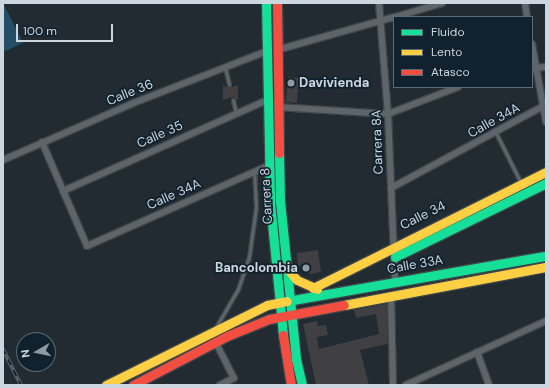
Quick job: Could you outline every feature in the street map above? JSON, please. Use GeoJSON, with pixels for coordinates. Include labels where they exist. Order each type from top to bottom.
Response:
{"type":"FeatureCollection","features":[{"type":"Feature","properties":{"kind":"main road","name":"Carrera 8"},"geometry":{"type":"LineString","coordinates":[[266,3],[267,100],[279,303],[291,385]]}},
{"type":"Feature","properties":{"kind":"main road","name":"Carrera 8"},"geometry":{"type":"LineString","coordinates":[[278,3],[277,107],[286,266],[290,307],[302,385]]}},
{"type":"Feature","properties":{"kind":"main road","name":"Calle 34"},"geometry":{"type":"LineString","coordinates":[[313,288],[394,245],[489,198],[546,172]]}},
{"type":"Feature","properties":{"kind":"main road","name":"Calle 34"},"geometry":{"type":"LineString","coordinates":[[395,257],[546,183]]}},
{"type":"Feature","properties":{"kind":"main road"},"geometry":{"type":"LineString","coordinates":[[489,198],[493,208]]}},
{"type":"Feature","properties":{"kind":"main road","name":"Calle 33A"},"geometry":{"type":"LineString","coordinates":[[290,307],[334,292],[546,256]]}},
{"type":"Feature","properties":{"kind":"main road"},"geometry":{"type":"LineString","coordinates":[[286,266],[297,280],[313,288],[334,292]]}},
{"type":"Feature","properties":{"kind":"main road","name":"Calle 33A"},"geometry":{"type":"LineString","coordinates":[[290,307],[391,295],[546,267]]}},
{"type":"Feature","properties":{"kind":"main road"},"geometry":{"type":"LineString","coordinates":[[133,385],[216,342],[280,316],[290,307],[354,293],[365,286]]}},
{"type":"Feature","properties":{"kind":"main road"},"geometry":{"type":"LineString","coordinates":[[106,385],[212,333],[248,313],[279,303],[290,307]]}},
{"type":"Feature","properties":{"kind":"main road"},"geometry":{"type":"LineString","coordinates":[[146,365],[151,376]]}},
{"type":"Feature","properties":{"kind":"street","name":"Carrera 8A"},"geometry":{"type":"LineString","coordinates":[[379,3],[388,114],[395,281]]}},
{"type":"Feature","properties":{"kind":"street"},"geometry":{"type":"LineString","coordinates":[[398,16],[442,3]]}},
{"type":"Feature","properties":{"kind":"street"},"geometry":{"type":"LineString","coordinates":[[525,3],[527,16]]}},
{"type":"Feature","properties":{"kind":"street"},"geometry":{"type":"LineString","coordinates":[[277,50],[393,18]]}},
{"type":"Feature","properties":{"kind":"street","name":"Calle 36"},"geometry":{"type":"LineString","coordinates":[[3,160],[42,142],[267,51]]}},
{"type":"Feature","properties":{"kind":"street"},"geometry":{"type":"LineString","coordinates":[[533,56],[534,68],[546,122]]}},
{"type":"Feature","properties":{"kind":"street"},"geometry":{"type":"LineString","coordinates":[[534,68],[546,67]]}},
{"type":"Feature","properties":{"kind":"street"},"geometry":{"type":"LineString","coordinates":[[277,107],[388,114],[455,88]]}},
{"type":"Feature","properties":{"kind":"street","name":"Calle 35"},"geometry":{"type":"LineString","coordinates":[[63,191],[267,100]]}},
{"type":"Feature","properties":{"kind":"street","name":"Calle 34A"},"geometry":{"type":"LineString","coordinates":[[391,188],[496,133],[543,106]]}},
{"type":"Feature","properties":{"kind":"street"},"geometry":{"type":"LineString","coordinates":[[42,142],[63,191]]}},
{"type":"Feature","properties":{"kind":"street","name":"Calle 34A"},"geometry":{"type":"LineString","coordinates":[[63,191],[87,246],[270,165]]}},
{"type":"Feature","properties":{"kind":"street"},"geometry":{"type":"LineString","coordinates":[[391,295],[393,385]]}},
{"type":"Feature","properties":{"kind":"street"},"geometry":{"type":"LineString","coordinates":[[406,385],[546,321]]}},
{"type":"Feature","properties":{"kind":"street"},"geometry":{"type":"LineString","coordinates":[[216,342],[234,378],[220,385]]}},
{"type":"Feature","properties":{"kind":"street"},"geometry":{"type":"LineString","coordinates":[[477,352],[489,385]]}},
{"type":"Feature","properties":{"kind":"lane"},"geometry":{"type":"LineString","coordinates":[[225,67],[229,85]]}},
{"type":"Feature","properties":{"kind":"lane"},"geometry":{"type":"LineString","coordinates":[[233,100],[236,113]]}},
{"type":"Feature","properties":{"kind":"lane"},"geometry":{"type":"LineString","coordinates":[[496,133],[521,183]]}},
{"type":"Feature","properties":{"kind":"lane"},"geometry":{"type":"LineString","coordinates":[[212,333],[233,299],[249,257],[256,212],[254,172]]}},
{"type":"Feature","properties":{"kind":"shaded area"},"geometry":{"type":"Polygon","coordinates":[[[3,3],[23,43],[3,52],[3,3]]]}},
{"type":"Feature","properties":{"kind":"building"},"geometry":{"type":"Polygon","coordinates":[[[288,77],[299,78],[297,103],[286,102],[288,77]]]}},
{"type":"Feature","properties":{"kind":"building"},"geometry":{"type":"Polygon","coordinates":[[[223,85],[229,88],[238,85],[238,100],[233,97],[223,100],[223,85]]]}},
{"type":"Feature","properties":{"kind":"building"},"geometry":{"type":"Polygon","coordinates":[[[318,250],[321,272],[310,274],[298,265],[297,253],[318,250]]]}},
{"type":"Feature","properties":{"kind":"building"},"geometry":{"type":"Polygon","coordinates":[[[387,304],[388,344],[360,350],[369,385],[316,385],[303,324],[317,321],[318,326],[326,325],[328,335],[317,337],[319,349],[379,334],[376,314],[356,318],[354,310],[387,304]]]}},
{"type":"Feature","properties":{"kind":"railway"},"geometry":{"type":"LineString","coordinates":[[3,349],[21,385]]}},
{"type":"Feature","properties":{"kind":"traffic: fast"},"geometry":{"type":"LineString","coordinates":[[266,3],[270,202],[283,335]]}},
{"type":"Feature","properties":{"kind":"traffic: fast"},"geometry":{"type":"LineString","coordinates":[[279,153],[280,201],[296,359],[302,385]]}},
{"type":"Feature","properties":{"kind":"traffic: fast"},"geometry":{"type":"LineString","coordinates":[[395,257],[546,183]]}},
{"type":"Feature","properties":{"kind":"traffic: fast"},"geometry":{"type":"LineString","coordinates":[[287,301],[546,256]]}},
{"type":"Feature","properties":{"kind":"traffic: slow"},"geometry":{"type":"LineString","coordinates":[[313,288],[546,172]]}},
{"type":"Feature","properties":{"kind":"traffic: slow"},"geometry":{"type":"LineString","coordinates":[[286,267],[297,280],[317,289]]}},
{"type":"Feature","properties":{"kind":"traffic: slow"},"geometry":{"type":"LineString","coordinates":[[344,305],[546,267]]}},
{"type":"Feature","properties":{"kind":"traffic: slow"},"geometry":{"type":"LineString","coordinates":[[106,385],[267,305],[287,301]]}},
{"type":"Feature","properties":{"kind":"traffic: jam"},"geometry":{"type":"LineString","coordinates":[[277,3],[279,153]]}},
{"type":"Feature","properties":{"kind":"traffic: jam"},"geometry":{"type":"LineString","coordinates":[[133,385],[227,336],[269,319],[344,305]]}},
{"type":"Feature","properties":{"kind":"traffic: jam"},"geometry":{"type":"LineString","coordinates":[[283,335],[291,385]]}},
{"type":"Feature","properties":{"kind":"place","name":"Davivienda"},"geometry":{"type":"Point","coordinates":[291,83]}},
{"type":"Feature","properties":{"kind":"place","name":"Bancolombia"},"geometry":{"type":"Point","coordinates":[306,268]}}]}
